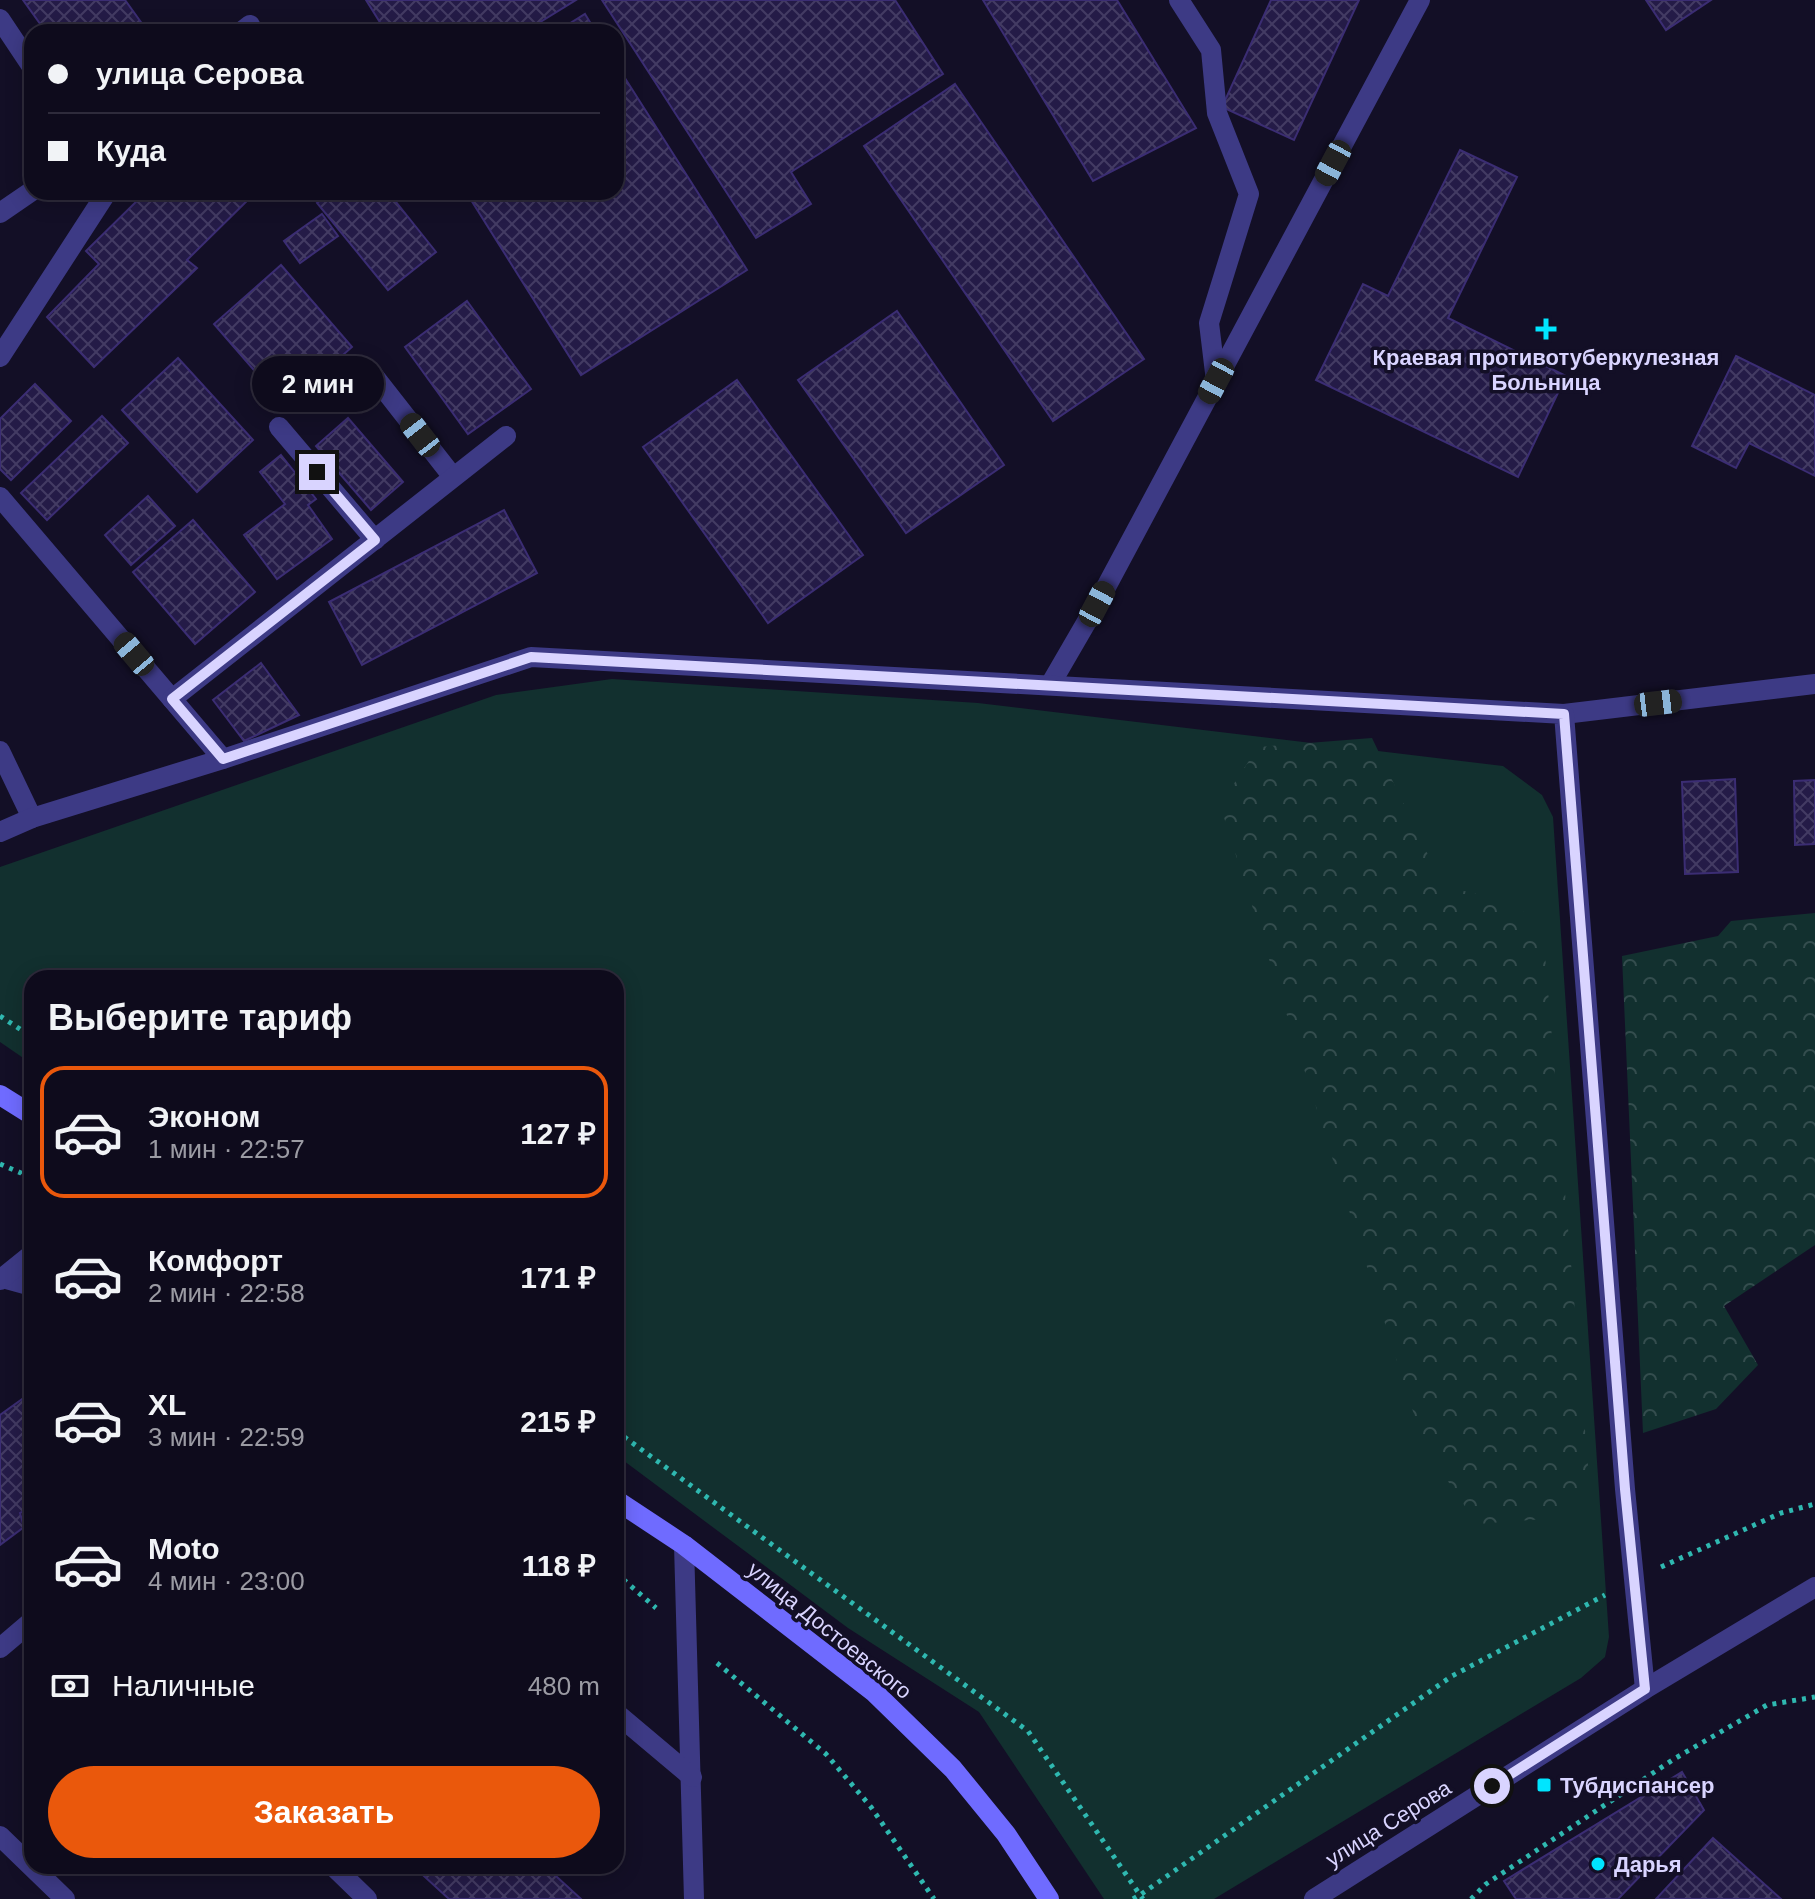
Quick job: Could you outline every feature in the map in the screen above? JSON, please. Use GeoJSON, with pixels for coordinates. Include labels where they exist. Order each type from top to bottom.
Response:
{"type":"FeatureCollection","features":[{"type":"Feature","properties":{"kind":"main road"},"geometry":{"type":"LineString","coordinates":[[0,1095],[24,1110]]}},
{"type":"Feature","properties":{"kind":"main road","name":"улица Достоевского"},"geometry":{"type":"LineString","coordinates":[[624,1505],[684,1545],[874,1692],[953,1769],[1006,1834],[1049,1899]]}},
{"type":"Feature","properties":{"kind":"street"},"geometry":{"type":"LineString","coordinates":[[1179,0],[1211,50],[1217,113],[1249,194],[1209,323],[1216,381]]}},
{"type":"Feature","properties":{"kind":"street"},"geometry":{"type":"LineString","coordinates":[[1050,685],[1097,604],[1420,0]]}},
{"type":"Feature","properties":{"kind":"street"},"geometry":{"type":"LineString","coordinates":[[0,19],[24,55]]}},
{"type":"Feature","properties":{"kind":"street"},"geometry":{"type":"LineString","coordinates":[[0,213],[24,196]]}},
{"type":"Feature","properties":{"kind":"street"},"geometry":{"type":"LineString","coordinates":[[0,357],[102,200]]}},
{"type":"Feature","properties":{"kind":"street"},"geometry":{"type":"LineString","coordinates":[[370,371],[453,477]]}},
{"type":"Feature","properties":{"kind":"street"},"geometry":{"type":"LineString","coordinates":[[279,427],[375,540]]}},
{"type":"Feature","properties":{"kind":"street"},"geometry":{"type":"LineString","coordinates":[[172,699],[506,436]]}},
{"type":"Feature","properties":{"kind":"street"},"geometry":{"type":"LineString","coordinates":[[0,497],[223,759]]}},
{"type":"Feature","properties":{"kind":"street"},"geometry":{"type":"LineString","coordinates":[[0,832],[32,818],[223,759],[531,657],[1564,714],[1815,684]]}},
{"type":"Feature","properties":{"kind":"street"},"geometry":{"type":"LineString","coordinates":[[1564,714],[1625,1489],[1645,1689]]}},
{"type":"Feature","properties":{"kind":"street"},"geometry":{"type":"LineString","coordinates":[[0,751],[32,818]]}},
{"type":"Feature","properties":{"kind":"street"},"geometry":{"type":"LineString","coordinates":[[2,1279],[24,1261]]}},
{"type":"Feature","properties":{"kind":"street"},"geometry":{"type":"LineString","coordinates":[[2,1279],[24,1284]]}},
{"type":"Feature","properties":{"kind":"street"},"geometry":{"type":"LineString","coordinates":[[684,1545],[694,1899]]}},
{"type":"Feature","properties":{"kind":"street","name":"улица Серова"},"geometry":{"type":"LineString","coordinates":[[1314,1899],[1645,1689],[1815,1587]]}},
{"type":"Feature","properties":{"kind":"street"},"geometry":{"type":"LineString","coordinates":[[0,1648],[24,1628]]}},
{"type":"Feature","properties":{"kind":"street"},"geometry":{"type":"LineString","coordinates":[[624,1720],[692,1777]]}},
{"type":"Feature","properties":{"kind":"street"},"geometry":{"type":"LineString","coordinates":[[0,1836],[24,1859]]}},
{"type":"Feature","properties":{"kind":"street"},"geometry":{"type":"LineString","coordinates":[[39,1874],[65,1899]]}},
{"type":"Feature","properties":{"kind":"street"},"geometry":{"type":"LineString","coordinates":[[341,1874],[367,1899]]}},
{"type":"Feature","properties":{"kind":"path"},"geometry":{"type":"LineString","coordinates":[[0,1016],[24,1032]]}},
{"type":"Feature","properties":{"kind":"path"},"geometry":{"type":"LineString","coordinates":[[0,1164],[24,1176]]}},
{"type":"Feature","properties":{"kind":"path"},"geometry":{"type":"LineString","coordinates":[[624,1437],[1028,1731],[1142,1897]]}},
{"type":"Feature","properties":{"kind":"path"},"geometry":{"type":"LineString","coordinates":[[1133,1899],[1142,1897],[1452,1676],[1634,1579],[1781,1513],[1815,1504]]}},
{"type":"Feature","properties":{"kind":"path"},"geometry":{"type":"LineString","coordinates":[[624,1580],[826,1754],[871,1807],[934,1899]]}},
{"type":"Feature","properties":{"kind":"path"},"geometry":{"type":"LineString","coordinates":[[1471,1899],[1486,1884],[1674,1759],[1767,1705],[1815,1697]]}},
{"type":"Feature","properties":{"kind":"green space"},"geometry":{"type":"Polygon","coordinates":[[[612,679],[978,703],[1503,766],[1542,795],[1553,817],[1609,1637],[1605,1657],[1581,1678],[1214,1899],[1104,1899],[979,1712],[848,1628],[624,1461],[624,970],[24,970],[24,1058],[0,1042],[0,867],[496,695],[612,679]]]}},
{"type":"Feature","properties":{"kind":"green space"},"geometry":{"type":"Polygon","coordinates":[[[1372,738],[1443,886],[1514,903],[1543,931],[1589,1477],[1544,1519],[1477,1524],[1424,1446],[1220,805],[1258,747],[1372,738]]]}},
{"type":"Feature","properties":{"kind":"green space"},"geometry":{"type":"Polygon","coordinates":[[[1815,913],[1815,1245],[1724,1306],[1758,1365],[1716,1409],[1643,1433],[1622,956],[1718,936],[1731,921],[1815,913]]]}},
{"type":"Feature","properties":{"kind":"building"},"geometry":{"type":"Polygon","coordinates":[[[23,0],[125,0],[142,24],[40,24],[23,0]]]}},
{"type":"Feature","properties":{"kind":"building"},"geometry":{"type":"Polygon","coordinates":[[[366,0],[576,0],[537,24],[381,24],[366,0]]]}},
{"type":"Feature","properties":{"kind":"building"},"geometry":{"type":"Polygon","coordinates":[[[602,0],[895,0],[943,74],[791,172],[811,204],[756,238],[624,34],[624,24],[618,24],[602,0]]]}},
{"type":"Feature","properties":{"kind":"building"},"geometry":{"type":"Polygon","coordinates":[[[983,0],[1117,0],[1196,128],[1093,181],[983,0]]]}},
{"type":"Feature","properties":{"kind":"building"},"geometry":{"type":"Polygon","coordinates":[[[1271,0],[1359,0],[1294,140],[1222,107],[1271,0]]]}},
{"type":"Feature","properties":{"kind":"building"},"geometry":{"type":"Polygon","coordinates":[[[1646,0],[1711,0],[1666,30],[1646,0]]]}},
{"type":"Feature","properties":{"kind":"building"},"geometry":{"type":"Polygon","coordinates":[[[585,14],[591,24],[569,24],[585,14]]]}},
{"type":"Feature","properties":{"kind":"building"},"geometry":{"type":"Polygon","coordinates":[[[624,77],[747,270],[581,375],[471,200],[624,200],[624,77]]]}},
{"type":"Feature","properties":{"kind":"building"},"geometry":{"type":"Polygon","coordinates":[[[955,84],[1144,359],[1053,421],[864,146],[955,84]]]}},
{"type":"Feature","properties":{"kind":"building"},"geometry":{"type":"Polygon","coordinates":[[[1460,150],[1517,177],[1448,318],[1566,376],[1518,477],[1316,380],[1363,284],[1388,296],[1460,150]]]}},
{"type":"Feature","properties":{"kind":"building"},"geometry":{"type":"Polygon","coordinates":[[[138,200],[248,200],[187,260],[197,268],[94,367],[47,317],[99,264],[86,251],[138,200]]]}},
{"type":"Feature","properties":{"kind":"building"},"geometry":{"type":"Polygon","coordinates":[[[321,200],[394,200],[436,252],[388,290],[317,203],[321,200]]]}},
{"type":"Feature","properties":{"kind":"building"},"geometry":{"type":"Polygon","coordinates":[[[322,214],[338,236],[300,263],[284,241],[322,214]]]}},
{"type":"Feature","properties":{"kind":"building"},"geometry":{"type":"Polygon","coordinates":[[[281,265],[352,347],[285,406],[214,324],[281,265]]]}},
{"type":"Feature","properties":{"kind":"building"},"geometry":{"type":"Polygon","coordinates":[[[467,301],[531,389],[468,434],[405,347],[467,301]]]}},
{"type":"Feature","properties":{"kind":"building"},"geometry":{"type":"Polygon","coordinates":[[[897,311],[1004,465],[906,533],[798,380],[897,311]]]}},
{"type":"Feature","properties":{"kind":"building"},"geometry":{"type":"Polygon","coordinates":[[[1736,356],[1815,395],[1815,476],[1749,443],[1736,468],[1692,446],[1736,356]]]}},
{"type":"Feature","properties":{"kind":"building"},"geometry":{"type":"Polygon","coordinates":[[[178,358],[253,440],[197,492],[122,410],[178,358]]]}},
{"type":"Feature","properties":{"kind":"building"},"geometry":{"type":"Polygon","coordinates":[[[737,380],[863,555],[768,623],[643,447],[737,380]]]}},
{"type":"Feature","properties":{"kind":"building"},"geometry":{"type":"Polygon","coordinates":[[[35,384],[71,421],[11,480],[0,469],[0,419],[35,384]]]}},
{"type":"Feature","properties":{"kind":"building"},"geometry":{"type":"Polygon","coordinates":[[[102,416],[128,443],[47,520],[21,493],[102,416]]]}},
{"type":"Feature","properties":{"kind":"building"},"geometry":{"type":"Polygon","coordinates":[[[348,418],[403,482],[371,510],[316,446],[348,418]]]}},
{"type":"Feature","properties":{"kind":"building"},"geometry":{"type":"Polygon","coordinates":[[[281,455],[316,499],[308,505],[332,539],[277,579],[244,535],[285,504],[260,472],[281,455]]]}},
{"type":"Feature","properties":{"kind":"building"},"geometry":{"type":"Polygon","coordinates":[[[148,496],[175,526],[131,565],[105,535],[148,496]]]}},
{"type":"Feature","properties":{"kind":"building"},"geometry":{"type":"Polygon","coordinates":[[[504,510],[537,573],[362,665],[329,602],[504,510]]]}},
{"type":"Feature","properties":{"kind":"building"},"geometry":{"type":"Polygon","coordinates":[[[193,520],[255,592],[195,644],[133,572],[193,520]]]}},
{"type":"Feature","properties":{"kind":"building"},"geometry":{"type":"Polygon","coordinates":[[[261,663],[299,715],[244,741],[213,700],[261,663]]]}},
{"type":"Feature","properties":{"kind":"building"},"geometry":{"type":"Polygon","coordinates":[[[1735,779],[1738,872],[1685,874],[1682,782],[1735,779]]]}},
{"type":"Feature","properties":{"kind":"building"},"geometry":{"type":"Polygon","coordinates":[[[1815,780],[1815,844],[1795,845],[1794,781],[1815,780]]]}},
{"type":"Feature","properties":{"kind":"building"},"geometry":{"type":"Polygon","coordinates":[[[24,1398],[24,1511],[20,1513],[24,1527],[0,1545],[0,1415],[24,1398]]]}},
{"type":"Feature","properties":{"kind":"building"},"geometry":{"type":"Polygon","coordinates":[[[1682,1772],[1704,1810],[1618,1899],[1516,1899],[1504,1881],[1682,1772]]]}},
{"type":"Feature","properties":{"kind":"building"},"geometry":{"type":"Polygon","coordinates":[[[1713,1838],[1781,1899],[1656,1899],[1713,1838]]]}},
{"type":"Feature","properties":{"kind":"building"},"geometry":{"type":"Polygon","coordinates":[[[422,1874],[554,1874],[581,1899],[449,1899],[422,1874]]]}},
{"type":"Feature","properties":{"kind":"place","name":"Краевая противотуберкулезная Больница"},"geometry":{"type":"Point","coordinates":[1546,329]}},
{"type":"Feature","properties":{"kind":"place","name":"Тубдиспансер"},"geometry":{"type":"Point","coordinates":[1544,1785]}},
{"type":"Feature","properties":{"kind":"place","name":"Дарья"},"geometry":{"type":"Point","coordinates":[1598,1864]}},
{"type":"Feature","properties":{"kind":"route"},"geometry":{"type":"LineString","coordinates":[[317,472],[375,540],[172,699],[223,759],[531,657],[1564,714],[1625,1489],[1645,1689],[1492,1786]]}}]}
